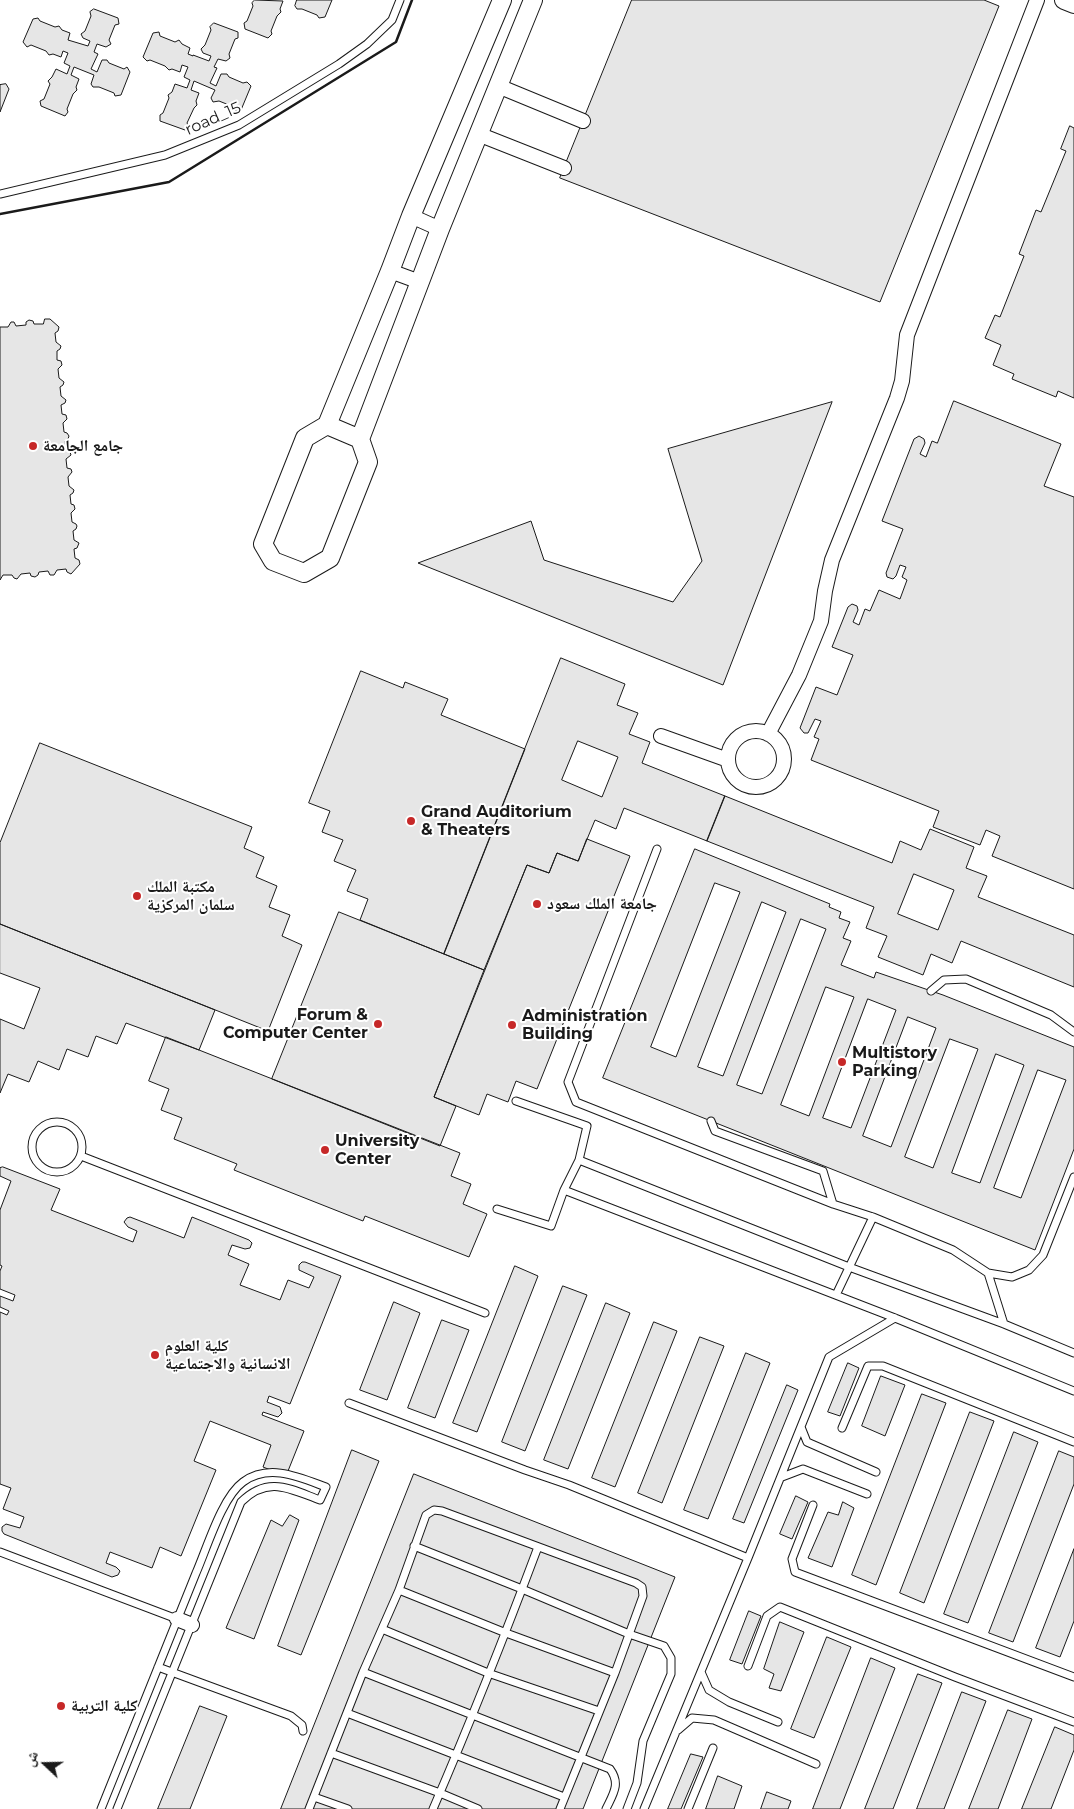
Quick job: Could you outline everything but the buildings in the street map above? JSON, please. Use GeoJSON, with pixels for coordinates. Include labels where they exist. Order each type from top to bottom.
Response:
{"type":"FeatureCollection","features":[{"type":"Feature","properties":{"kind":"street"},"geometry":{"type":"LineString","coordinates":[[502,0],[411,216],[327,425],[305,438],[263,544],[273,561],[304,574],[330,558],[368,462],[360,439],[440,230],[533,0]]}},
{"type":"Feature","properties":{"kind":"street"},"geometry":{"type":"LineString","coordinates":[[768,734],[799,675],[821,621],[832,560],[900,390],[908,335],[1037,0]]}},
{"type":"Feature","properties":{"kind":"street"},"geometry":{"type":"LineString","coordinates":[[1064,0],[1074,4]]}},
{"type":"Feature","properties":{"kind":"street"},"geometry":{"type":"LineString","coordinates":[[498,86],[583,121]]}},
{"type":"Feature","properties":{"kind":"street"},"geometry":{"type":"LineString","coordinates":[[478,134],[564,168]]}},
{"type":"Feature","properties":{"kind":"street"},"geometry":{"type":"LineString","coordinates":[[411,216],[440,230]]}},
{"type":"Feature","properties":{"kind":"street"},"geometry":{"type":"LineString","coordinates":[[390,271],[420,282]]}},
{"type":"Feature","properties":{"kind":"street"},"geometry":{"type":"LineString","coordinates":[[327,425],[360,439]]}},
{"type":"Feature","properties":{"kind":"street"},"geometry":{"type":"LineString","coordinates":[[759,731],[776,739],[782,746],[784,755],[784,764],[776,780],[760,788],[742,784],[735,778],[730,770],[728,760],[729,751],[741,735],[759,731]]}},
{"type":"Feature","properties":{"kind":"street"},"geometry":{"type":"LineString","coordinates":[[661,736],[728,760]]}},
{"type":"Feature","properties":{"kind":"street"},"geometry":{"type":"LineString","coordinates":[[177,1619],[192,1625]]}},
{"type":"Feature","properties":{"kind":"lane","name":"road_15"},"geometry":{"type":"LineString","coordinates":[[0,194],[165,155],[239,125],[339,64],[367,44],[392,20],[400,0]]}},
{"type":"Feature","properties":{"kind":"lane"},"geometry":{"type":"LineString","coordinates":[[657,849],[568,1082],[576,1102],[953,1250],[988,1273],[1012,1277],[1029,1270],[1043,1255],[1074,1177]]}},
{"type":"Feature","properties":{"kind":"lane"},"geometry":{"type":"LineString","coordinates":[[931,991],[944,980],[966,979],[1051,1015],[1074,1032]]}},
{"type":"Feature","properties":{"kind":"lane"},"geometry":{"type":"LineString","coordinates":[[497,1209],[550,1226],[564,1190],[579,1160],[587,1126],[516,1101]]}},
{"type":"Feature","properties":{"kind":"lane"},"geometry":{"type":"LineString","coordinates":[[712,1121],[715,1130],[823,1172],[833,1204]]}},
{"type":"Feature","properties":{"kind":"lane"},"geometry":{"type":"LineString","coordinates":[[50,1122],[68,1123],[80,1135],[83,1144],[81,1156],[74,1166],[67,1170],[51,1172],[38,1163],[34,1156],[32,1140],[36,1132],[50,1122]]}},
{"type":"Feature","properties":{"kind":"lane"},"geometry":{"type":"LineString","coordinates":[[81,1156],[485,1312]]}},
{"type":"Feature","properties":{"kind":"lane"},"geometry":{"type":"LineString","coordinates":[[579,1160],[849,1267],[1074,1352]]}},
{"type":"Feature","properties":{"kind":"lane"},"geometry":{"type":"LineString","coordinates":[[564,1190],[895,1318],[1074,1391]]}},
{"type":"Feature","properties":{"kind":"lane"},"geometry":{"type":"LineString","coordinates":[[836,1295],[873,1217]]}},
{"type":"Feature","properties":{"kind":"lane"},"geometry":{"type":"LineString","coordinates":[[988,1273],[1004,1324]]}},
{"type":"Feature","properties":{"kind":"lane"},"geometry":{"type":"LineString","coordinates":[[644,1809],[782,1478],[829,1357],[895,1318]]}},
{"type":"Feature","properties":{"kind":"lane"},"geometry":{"type":"LineString","coordinates":[[842,1428],[868,1366],[883,1366],[1074,1442]]}},
{"type":"Feature","properties":{"kind":"lane"},"geometry":{"type":"LineString","coordinates":[[349,1402],[569,1485],[748,1558]]}},
{"type":"Feature","properties":{"kind":"lane"},"geometry":{"type":"LineString","coordinates":[[802,1427],[807,1442],[876,1472]]}},
{"type":"Feature","properties":{"kind":"lane"},"geometry":{"type":"LineString","coordinates":[[782,1478],[804,1469],[867,1494]]}},
{"type":"Feature","properties":{"kind":"lane"},"geometry":{"type":"LineString","coordinates":[[101,1809],[177,1619],[227,1500],[236,1487],[250,1478],[273,1472],[300,1477],[326,1487],[320,1500],[280,1486],[265,1487],[252,1492],[237,1508],[192,1625],[117,1809]]}},
{"type":"Feature","properties":{"kind":"lane"},"geometry":{"type":"LineString","coordinates":[[813,1505],[792,1558],[795,1572],[1074,1677]]}},
{"type":"Feature","properties":{"kind":"lane"},"geometry":{"type":"LineString","coordinates":[[309,1809],[363,1672],[398,1590],[426,1515],[434,1510],[442,1511],[636,1583],[642,1588],[643,1596],[615,1673],[560,1809]]}},
{"type":"Feature","properties":{"kind":"lane"},"geometry":{"type":"LineString","coordinates":[[414,1546],[629,1634],[664,1646],[671,1658],[672,1674],[643,1741],[637,1783],[627,1809]]}},
{"type":"Feature","properties":{"kind":"lane"},"geometry":{"type":"LineString","coordinates":[[433,1809],[473,1716],[488,1672],[506,1634],[538,1547]]}},
{"type":"Feature","properties":{"kind":"lane"},"geometry":{"type":"LineString","coordinates":[[0,1552],[177,1619]]}},
{"type":"Feature","properties":{"kind":"lane"},"geometry":{"type":"LineString","coordinates":[[398,1590],[506,1634],[615,1673]]}},
{"type":"Feature","properties":{"kind":"lane"},"geometry":{"type":"LineString","coordinates":[[748,1666],[767,1616],[780,1607],[1074,1722]]}},
{"type":"Feature","properties":{"kind":"lane"},"geometry":{"type":"LineString","coordinates":[[382,1629],[488,1672],[599,1711]]}},
{"type":"Feature","properties":{"kind":"lane"},"geometry":{"type":"LineString","coordinates":[[158,1667],[291,1716],[302,1725],[303,1731]]}},
{"type":"Feature","properties":{"kind":"lane"},"geometry":{"type":"LineString","coordinates":[[363,1672],[610,1769],[615,1776],[616,1784],[606,1809]]}},
{"type":"Feature","properties":{"kind":"lane"},"geometry":{"type":"LineString","coordinates":[[701,1672],[708,1690],[729,1702],[778,1722]]}},
{"type":"Feature","properties":{"kind":"lane"},"geometry":{"type":"LineString","coordinates":[[347,1713],[564,1797]]}},
{"type":"Feature","properties":{"kind":"lane"},"geometry":{"type":"LineString","coordinates":[[676,1732],[692,1718],[714,1720],[816,1764]]}},
{"type":"Feature","properties":{"kind":"lane"},"geometry":{"type":"LineString","coordinates":[[688,1809],[714,1748]]}},
{"type":"Feature","properties":{"kind":"lane"},"geometry":{"type":"LineString","coordinates":[[331,1753],[478,1809]]}},
{"type":"Feature","properties":{"kind":"lane"},"geometry":{"type":"LineString","coordinates":[[314,1796],[348,1809]]}},
{"type":"Feature","properties":{"kind":"wall"},"geometry":{"type":"LineString","coordinates":[[0,214],[169,182],[396,42],[412,0]]}},
{"type":"Feature","properties":{"kind":"place","name":"جامع الجامعة"},"geometry":{"type":"Point","coordinates":[33,446]}},
{"type":"Feature","properties":{"kind":"place","name":"Grand Auditorium & Theaters"},"geometry":{"type":"Point","coordinates":[411,821]}},
{"type":"Feature","properties":{"kind":"place","name":"مكتبة الملك سلمان المركزية"},"geometry":{"type":"Point","coordinates":[137,896]}},
{"type":"Feature","properties":{"kind":"place","name":"جامعة الملك سعود"},"geometry":{"type":"Point","coordinates":[537,904]}},
{"type":"Feature","properties":{"kind":"place","name":"Forum & Computer Center"},"geometry":{"type":"Point","coordinates":[378,1024]}},
{"type":"Feature","properties":{"kind":"place","name":"Administration Building"},"geometry":{"type":"Point","coordinates":[512,1025]}},
{"type":"Feature","properties":{"kind":"place","name":"Multistory Parking"},"geometry":{"type":"Point","coordinates":[842,1062]}},
{"type":"Feature","properties":{"kind":"place","name":"University Center"},"geometry":{"type":"Point","coordinates":[325,1150]}},
{"type":"Feature","properties":{"kind":"place","name":"كلية العلوم الانسانية والاجتماعية"},"geometry":{"type":"Point","coordinates":[155,1355]}},
{"type":"Feature","properties":{"kind":"place","name":"كلية التربية"},"geometry":{"type":"Point","coordinates":[61,1706]}}]}
